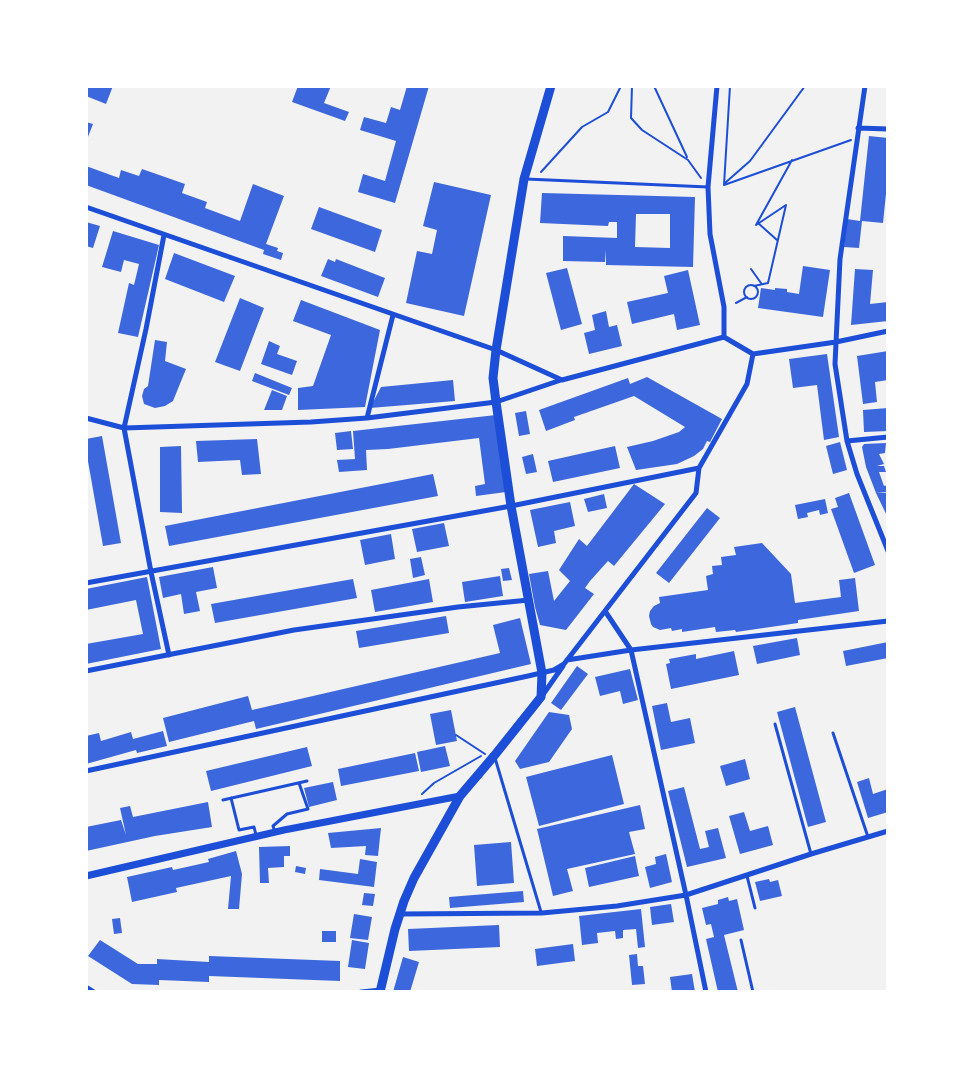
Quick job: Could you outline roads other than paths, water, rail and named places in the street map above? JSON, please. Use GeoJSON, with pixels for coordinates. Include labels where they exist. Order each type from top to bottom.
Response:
{"type":"FeatureCollection","features":[{"type":"Feature","properties":{"kind":"main road"},"geometry":{"type":"LineString","coordinates":[[381,991],[400,914],[414,878],[460,796],[490,755],[541,697],[542,673],[511,506],[493,378],[524,179],[551,86]]}},
{"type":"Feature","properties":{"kind":"street"},"geometry":{"type":"LineString","coordinates":[[718,86],[708,187],[710,234],[724,307],[724,336]]}},
{"type":"Feature","properties":{"kind":"street"},"geometry":{"type":"LineString","coordinates":[[865,86],[840,259],[835,364],[847,441],[857,474],[888,551]]}},
{"type":"Feature","properties":{"kind":"street"},"geometry":{"type":"LineString","coordinates":[[858,128],[888,129]]}},
{"type":"Feature","properties":{"kind":"street"},"geometry":{"type":"LineString","coordinates":[[86,207],[496,350],[562,380]]}},
{"type":"Feature","properties":{"kind":"street"},"geometry":{"type":"LineString","coordinates":[[164,235],[124,428],[169,656]]}},
{"type":"Feature","properties":{"kind":"street"},"geometry":{"type":"LineString","coordinates":[[366,418],[393,315]]}},
{"type":"Feature","properties":{"kind":"street"},"geometry":{"type":"LineString","coordinates":[[86,418],[124,428],[311,422],[366,418],[496,402],[562,380],[724,336],[753,354],[836,342],[888,332]]}},
{"type":"Feature","properties":{"kind":"street"},"geometry":{"type":"LineString","coordinates":[[541,697],[696,493],[699,468],[748,384],[753,354]]}},
{"type":"Feature","properties":{"kind":"street"},"geometry":{"type":"LineString","coordinates":[[847,441],[888,437]]}},
{"type":"Feature","properties":{"kind":"street"},"geometry":{"type":"LineString","coordinates":[[86,583],[511,506],[699,468]]}},
{"type":"Feature","properties":{"kind":"street"},"geometry":{"type":"LineString","coordinates":[[86,671],[294,630],[449,608],[529,600]]}},
{"type":"Feature","properties":{"kind":"street"},"geometry":{"type":"LineString","coordinates":[[605,611],[631,650],[706,992]]}},
{"type":"Feature","properties":{"kind":"street"},"geometry":{"type":"LineString","coordinates":[[86,771],[542,673],[566,662],[631,650],[888,621]]}},
{"type":"Feature","properties":{"kind":"street"},"geometry":{"type":"LineString","coordinates":[[86,876],[256,836],[460,796]]}},
{"type":"Feature","properties":{"kind":"street"},"geometry":{"type":"LineString","coordinates":[[400,914],[542,913],[618,906],[686,895],[810,854],[888,831]]}},
{"type":"Feature","properties":{"kind":"street"},"geometry":{"type":"LineString","coordinates":[[86,987],[94,992]]}},
{"type":"Feature","properties":{"kind":"street"},"geometry":{"type":"LineString","coordinates":[[361,992],[381,991]]}},
{"type":"Feature","properties":{"kind":"lane"},"geometry":{"type":"LineString","coordinates":[[524,179],[708,187]]}},
{"type":"Feature","properties":{"kind":"lane"},"geometry":{"type":"LineString","coordinates":[[775,724],[810,854]]}},
{"type":"Feature","properties":{"kind":"lane"},"geometry":{"type":"LineString","coordinates":[[833,733],[868,837]]}},
{"type":"Feature","properties":{"kind":"lane"},"geometry":{"type":"LineString","coordinates":[[490,755],[542,913]]}},
{"type":"Feature","properties":{"kind":"lane"},"geometry":{"type":"LineString","coordinates":[[223,800],[307,781]]}},
{"type":"Feature","properties":{"kind":"lane"},"geometry":{"type":"LineString","coordinates":[[275,832],[273,826],[287,814],[308,809],[299,783]]}},
{"type":"Feature","properties":{"kind":"lane"},"geometry":{"type":"LineString","coordinates":[[231,798],[239,830],[254,827],[256,836]]}},
{"type":"Feature","properties":{"kind":"lane"},"geometry":{"type":"LineString","coordinates":[[747,875],[754,908]]}},
{"type":"Feature","properties":{"kind":"lane"},"geometry":{"type":"LineString","coordinates":[[741,940],[753,992]]}}]}
